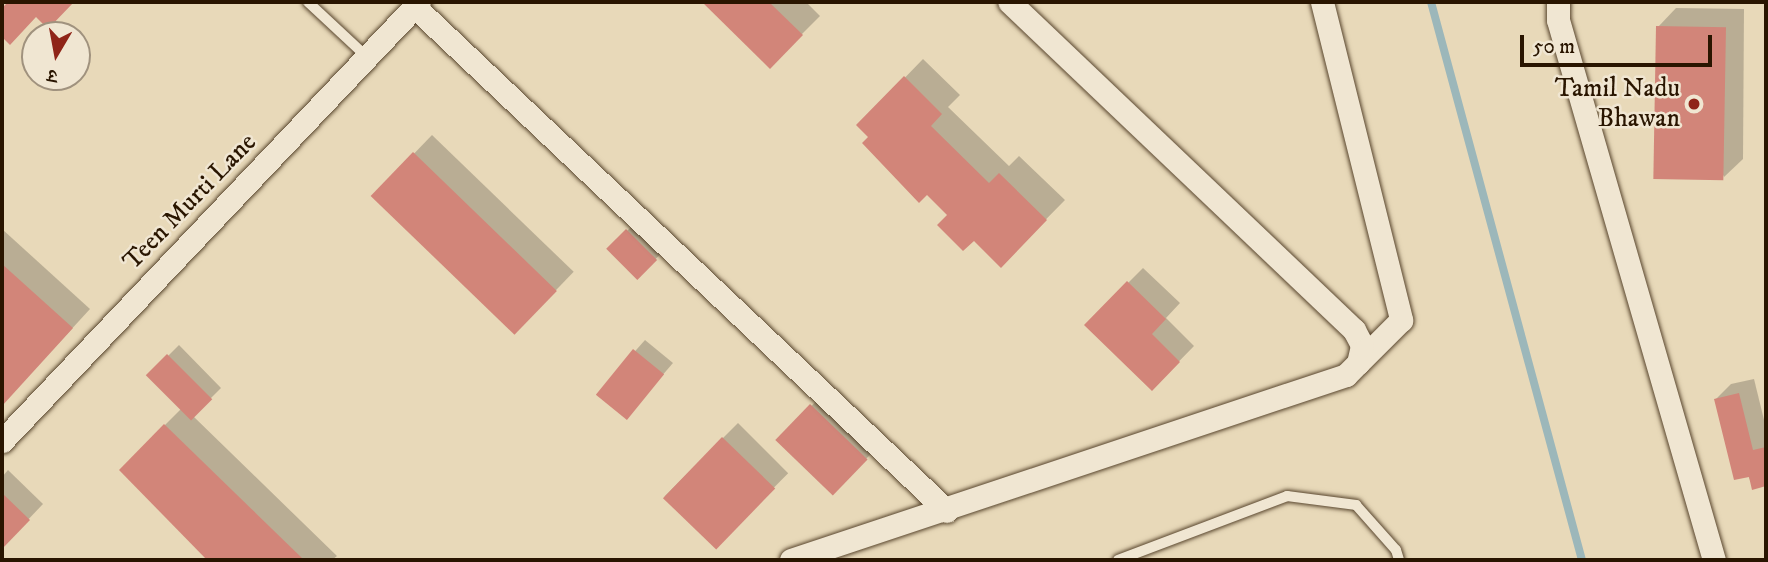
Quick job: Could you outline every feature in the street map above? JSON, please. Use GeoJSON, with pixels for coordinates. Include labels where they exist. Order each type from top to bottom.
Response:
{"type":"FeatureCollection","features":[{"type":"Feature","properties":{"kind":"street"},"geometry":{"type":"LineString","coordinates":[[1009,2],[1354,330],[1362,345],[1358,363]]}},
{"type":"Feature","properties":{"kind":"street"},"geometry":{"type":"LineString","coordinates":[[791,560],[947,511],[1346,375],[1401,320],[1322,2]]}},
{"type":"Feature","properties":{"kind":"street"},"geometry":{"type":"LineString","coordinates":[[1558,2],[1558,20],[1714,560]]}},
{"type":"Feature","properties":{"kind":"street","name":"Teen Murti Lane"},"geometry":{"type":"LineString","coordinates":[[2,441],[417,4]]}},
{"type":"Feature","properties":{"kind":"street"},"geometry":{"type":"LineString","coordinates":[[417,4],[947,511]]}},
{"type":"Feature","properties":{"kind":"lane"},"geometry":{"type":"LineString","coordinates":[[308,2],[367,57]]}},
{"type":"Feature","properties":{"kind":"lane"},"geometry":{"type":"LineString","coordinates":[[1118,560],[1287,496],[1356,505],[1396,550],[1399,560]]}},
{"type":"Feature","properties":{"kind":"building"},"geometry":{"type":"Polygon","coordinates":[[[8,2],[74,2],[56,21],[40,21],[36,17],[32,21],[21,21],[21,33],[10,45],[2,37],[2,8],[8,2]]]}},
{"type":"Feature","properties":{"kind":"building"},"geometry":{"type":"Polygon","coordinates":[[[702,2],[769,2],[803,35],[770,69],[702,2]]]}},
{"type":"Feature","properties":{"kind":"building"},"geometry":{"type":"Polygon","coordinates":[[[1656,26],[1726,27],[1723,180],[1653,179],[1656,26]]]}},
{"type":"Feature","properties":{"kind":"building"},"geometry":{"type":"Polygon","coordinates":[[[904,76],[942,114],[931,126],[989,183],[999,173],[1047,220],[1001,268],[974,241],[963,251],[937,225],[947,215],[927,195],[919,203],[862,143],[868,137],[856,125],[904,76]]]}},
{"type":"Feature","properties":{"kind":"building"},"geometry":{"type":"Polygon","coordinates":[[[413,152],[557,291],[514,335],[371,196],[413,152]]]}},
{"type":"Feature","properties":{"kind":"building"},"geometry":{"type":"Polygon","coordinates":[[[626,229],[657,260],[637,280],[606,249],[626,229]]]}},
{"type":"Feature","properties":{"kind":"building"},"geometry":{"type":"Polygon","coordinates":[[[2,264],[73,328],[2,406],[2,264]]]}},
{"type":"Feature","properties":{"kind":"building"},"geometry":{"type":"Polygon","coordinates":[[[1127,281],[1166,319],[1152,334],[1180,362],[1152,391],[1084,325],[1127,281]]]}},
{"type":"Feature","properties":{"kind":"building"},"geometry":{"type":"Polygon","coordinates":[[[633,349],[664,374],[627,420],[596,395],[633,349]]]}},
{"type":"Feature","properties":{"kind":"building"},"geometry":{"type":"Polygon","coordinates":[[[167,354],[212,399],[191,420],[146,375],[167,354]]]}},
{"type":"Feature","properties":{"kind":"building"},"geometry":{"type":"Polygon","coordinates":[[[1739,393],[1753,450],[1766,447],[1766,486],[1752,490],[1749,477],[1734,480],[1714,399],[1739,393]]]}},
{"type":"Feature","properties":{"kind":"building"},"geometry":{"type":"Polygon","coordinates":[[[810,404],[868,460],[833,496],[775,440],[810,404]]]}},
{"type":"Feature","properties":{"kind":"building"},"geometry":{"type":"Polygon","coordinates":[[[164,424],[304,560],[207,560],[119,470],[164,424]]]}},
{"type":"Feature","properties":{"kind":"building"},"geometry":{"type":"Polygon","coordinates":[[[722,437],[775,488],[716,550],[663,498],[722,437]]]}},
{"type":"Feature","properties":{"kind":"building"},"geometry":{"type":"Polygon","coordinates":[[[2,493],[30,520],[2,549],[2,493]]]}},
{"type":"Feature","properties":{"kind":"waterway"},"geometry":{"type":"LineString","coordinates":[[1431,2],[1582,560]]}},
{"type":"Feature","properties":{"kind":"place","name":"Tamil Nadu Bhawan"},"geometry":{"type":"Point","coordinates":[1694,104]}}]}
